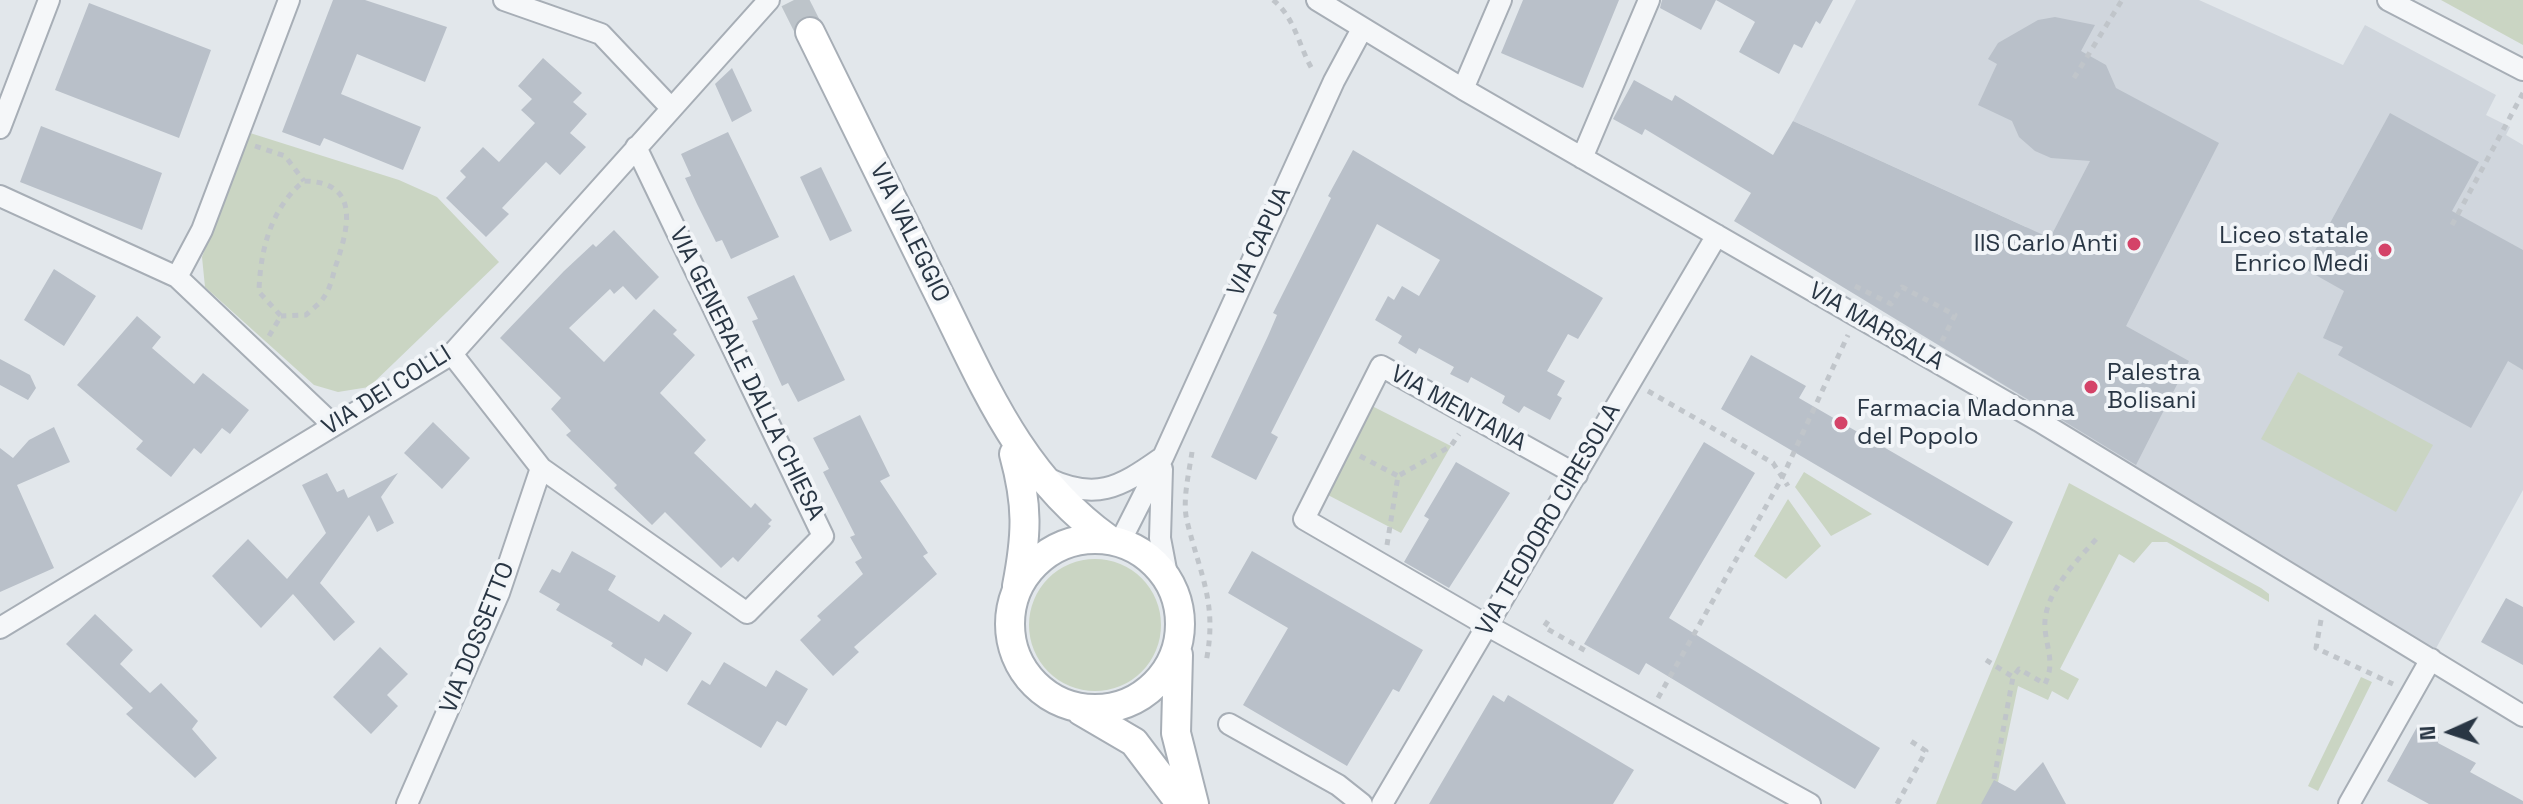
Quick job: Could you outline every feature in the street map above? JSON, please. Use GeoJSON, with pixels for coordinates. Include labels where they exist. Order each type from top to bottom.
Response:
{"type":"FeatureCollection","features":[{"type":"Feature","properties":{"kind":"main road","name":"VIA VALEGGIO"},"geometry":{"type":"LineString","coordinates":[[810,32],[1009,434],[1036,473],[1074,515],[1114,541]]}},
{"type":"Feature","properties":{"kind":"main road","name":"VIA VALEGGIO"},"geometry":{"type":"LineString","coordinates":[[1009,434],[1025,493],[1027,526],[1015,593]]}},
{"type":"Feature","properties":{"kind":"main road"},"geometry":{"type":"LineString","coordinates":[[1181,804],[1134,742],[1115,728],[1045,693],[1025,673],[1013,648],[1010,620],[1015,593],[1027,573],[1043,556],[1063,545],[1085,539],[1114,541],[1138,550],[1168,580],[1179,609],[1181,625],[1176,733],[1194,804]]}},
{"type":"Feature","properties":{"kind":"main road"},"geometry":{"type":"LineString","coordinates":[[1069,706],[1095,710],[1122,706],[1145,694],[1164,675],[1176,651],[1181,625]]}},
{"type":"Feature","properties":{"kind":"street"},"geometry":{"type":"LineString","coordinates":[[0,128],[49,0]]}},
{"type":"Feature","properties":{"kind":"street"},"geometry":{"type":"LineString","coordinates":[[177,277],[202,230],[289,0]]}},
{"type":"Feature","properties":{"kind":"street"},"geometry":{"type":"LineString","coordinates":[[504,0],[601,34],[671,108]]}},
{"type":"Feature","properties":{"kind":"street","name":"VIA DEI COLLI"},"geometry":{"type":"LineString","coordinates":[[4,618],[452,354],[769,0]]}},
{"type":"Feature","properties":{"kind":"street","name":"VIA MARSALA"},"geometry":{"type":"LineString","coordinates":[[1317,0],[1463,89],[1933,360],[2523,716]]}},
{"type":"Feature","properties":{"kind":"street"},"geometry":{"type":"LineString","coordinates":[[1463,89],[1501,0]]}},
{"type":"Feature","properties":{"kind":"street"},"geometry":{"type":"LineString","coordinates":[[1582,158],[1649,0]]}},
{"type":"Feature","properties":{"kind":"street"},"geometry":{"type":"LineString","coordinates":[[2388,0],[2523,70]]}},
{"type":"Feature","properties":{"kind":"street","name":"VIA CAPUA"},"geometry":{"type":"LineString","coordinates":[[1114,541],[1163,457],[1334,81],[1362,29]]}},
{"type":"Feature","properties":{"kind":"street","name":"VIA GENERALE DALLA CHIESA"},"geometry":{"type":"LineString","coordinates":[[452,354],[541,468],[747,613],[823,536],[636,147]]}},
{"type":"Feature","properties":{"kind":"street"},"geometry":{"type":"LineString","coordinates":[[0,196],[177,277],[333,425]]}},
{"type":"Feature","properties":{"kind":"street","name":"VIA TEODORO CIRESOLA"},"geometry":{"type":"LineString","coordinates":[[1382,804],[1717,235]]}},
{"type":"Feature","properties":{"kind":"street","name":"VIA MENTANA"},"geometry":{"type":"LineString","coordinates":[[1577,475],[1381,366],[1304,519],[1488,626],[1810,804]]}},
{"type":"Feature","properties":{"kind":"street"},"geometry":{"type":"LineString","coordinates":[[1036,473],[1088,491],[1106,489],[1125,483],[1163,457]]}},
{"type":"Feature","properties":{"kind":"street","name":"VIA CAPUA"},"geometry":{"type":"LineString","coordinates":[[1163,457],[1159,494],[1160,538],[1168,580]]}},
{"type":"Feature","properties":{"kind":"street","name":"VIA DOSSETTO"},"geometry":{"type":"LineString","coordinates":[[407,804],[499,593],[541,468]]}},
{"type":"Feature","properties":{"kind":"street"},"geometry":{"type":"LineString","coordinates":[[2349,804],[2431,659]]}},
{"type":"Feature","properties":{"kind":"street"},"geometry":{"type":"LineString","coordinates":[[1229,724],[1338,785],[1362,804]]}},
{"type":"Feature","properties":{"kind":"path"},"geometry":{"type":"LineString","coordinates":[[1273,0],[1292,22],[1303,53],[1314,72],[1334,81]]}},
{"type":"Feature","properties":{"kind":"path"},"geometry":{"type":"LineString","coordinates":[[2074,78],[2122,0]]}},
{"type":"Feature","properties":{"kind":"path"},"geometry":{"type":"LineString","coordinates":[[2452,225],[2523,93]]}},
{"type":"Feature","properties":{"kind":"path"},"geometry":{"type":"LineString","coordinates":[[237,139],[285,156],[304,181]]}},
{"type":"Feature","properties":{"kind":"path"},"geometry":{"type":"LineString","coordinates":[[304,181],[325,181],[342,195],[348,216],[325,297],[306,315],[281,316],[259,292],[267,235],[291,192],[304,181]]}},
{"type":"Feature","properties":{"kind":"path"},"geometry":{"type":"LineString","coordinates":[[1845,281],[1891,304],[1902,287],[1955,315],[1933,360]]}},
{"type":"Feature","properties":{"kind":"path"},"geometry":{"type":"LineString","coordinates":[[259,355],[281,316]]}},
{"type":"Feature","properties":{"kind":"path"},"geometry":{"type":"LineString","coordinates":[[1648,716],[1782,478],[1849,334]]}},
{"type":"Feature","properties":{"kind":"path"},"geometry":{"type":"LineString","coordinates":[[1630,381],[1773,463],[1788,486]]}},
{"type":"Feature","properties":{"kind":"path"},"geometry":{"type":"LineString","coordinates":[[1398,476],[1451,446],[1470,416]]}},
{"type":"Feature","properties":{"kind":"path"},"geometry":{"type":"LineString","coordinates":[[1341,445],[1398,476]]}},
{"type":"Feature","properties":{"kind":"path"},"geometry":{"type":"LineString","coordinates":[[1383,566],[1398,476]]}},
{"type":"Feature","properties":{"kind":"path"},"geometry":{"type":"LineString","coordinates":[[1994,779],[2013,677],[2019,669],[2045,684],[2052,669],[2045,627],[2047,607],[2069,571],[2098,537]]}},
{"type":"Feature","properties":{"kind":"path"},"geometry":{"type":"LineString","coordinates":[[1986,660],[2013,677]]}},
{"type":"Feature","properties":{"kind":"path"},"geometry":{"type":"LineString","coordinates":[[1897,804],[1926,751],[1909,740]]}},
{"type":"Feature","properties":{"kind":"shaded area"},"geometry":{"type":"Polygon","coordinates":[[[1856,0],[2199,0],[2343,65],[2365,25],[2496,95],[2486,115],[2510,127],[2506,135],[2523,145],[2523,490],[2434,652],[1961,359],[2026,227],[1793,121],[1856,0]]]}},
{"type":"Feature","properties":{"kind":"green space"},"geometry":{"type":"Polygon","coordinates":[[[2441,0],[2523,0],[2523,45],[2441,0]]]}},
{"type":"Feature","properties":{"kind":"green space"},"geometry":{"type":"Polygon","coordinates":[[[250,133],[399,180],[437,197],[499,262],[369,387],[338,392],[314,385],[205,287],[202,257],[250,133]]]}},
{"type":"Feature","properties":{"kind":"green space"},"geometry":{"type":"Polygon","coordinates":[[[2298,372],[2433,445],[2396,512],[2261,439],[2298,372]]]}},
{"type":"Feature","properties":{"kind":"green space"},"geometry":{"type":"Polygon","coordinates":[[[1372,406],[1451,446],[1401,533],[1326,494],[1372,406]]]}},
{"type":"Feature","properties":{"kind":"green space"},"geometry":{"type":"Polygon","coordinates":[[[1804,472],[1872,514],[1831,536],[1795,487],[1804,472]]]}},
{"type":"Feature","properties":{"kind":"green space"},"geometry":{"type":"Polygon","coordinates":[[[2069,483],[2261,588],[2269,594],[2269,602],[2167,542],[2152,542],[2134,563],[2119,554],[2060,669],[2079,679],[2068,700],[2052,691],[2048,700],[2018,686],[1998,782],[2027,804],[1936,804],[2069,483]]]}},
{"type":"Feature","properties":{"kind":"green space"},"geometry":{"type":"Polygon","coordinates":[[[1788,499],[1821,546],[1786,579],[1754,556],[1788,499]]]}},
{"type":"Feature","properties":{"kind":"green space"},"geometry":{"type":"Polygon","coordinates":[[[1095,559],[1120,564],[1142,578],[1156,600],[1161,625],[1156,650],[1142,672],[1120,686],[1095,691],[1070,686],[1048,672],[1034,650],[1029,625],[1034,600],[1048,578],[1070,564],[1095,559]]]}},
{"type":"Feature","properties":{"kind":"green space"},"geometry":{"type":"Polygon","coordinates":[[[2361,677],[2372,682],[2318,791],[2308,786],[2361,677]]]}},
{"type":"Feature","properties":{"kind":"building"},"geometry":{"type":"Polygon","coordinates":[[[333,0],[365,0],[447,27],[425,82],[357,54],[341,94],[421,127],[403,170],[324,138],[320,146],[282,132],[333,0]]]}},
{"type":"Feature","properties":{"kind":"building"},"geometry":{"type":"Polygon","coordinates":[[[1523,0],[1619,0],[1583,88],[1501,53],[1523,0]]]}},
{"type":"Feature","properties":{"kind":"building"},"geometry":{"type":"Polygon","coordinates":[[[1662,0],[1716,0],[1701,30],[1660,8],[1662,0]]]}},
{"type":"Feature","properties":{"kind":"building"},"geometry":{"type":"Polygon","coordinates":[[[1716,0],[1833,0],[1820,24],[1816,21],[1802,48],[1794,44],[1779,74],[1739,52],[1755,22],[1716,0]]]}},
{"type":"Feature","properties":{"kind":"building"},"geometry":{"type":"Polygon","coordinates":[[[89,3],[211,50],[179,138],[55,90],[89,3]]]}},
{"type":"Feature","properties":{"kind":"building"},"geometry":{"type":"Polygon","coordinates":[[[2055,17],[2095,25],[2081,51],[2106,65],[2116,88],[2219,143],[2126,326],[2189,361],[2136,465],[1734,221],[1751,193],[1645,129],[1642,135],[1613,119],[1634,80],[1672,101],[1675,95],[1773,155],[1793,121],[2050,238],[2090,161],[2051,158],[2035,151],[2019,137],[2012,121],[1978,105],[1997,64],[1988,59],[1998,43],[2038,20],[2055,17]]]}},
{"type":"Feature","properties":{"kind":"building"},"geometry":{"type":"Polygon","coordinates":[[[543,58],[582,93],[573,102],[587,114],[570,133],[586,147],[560,175],[546,162],[502,208],[509,214],[486,237],[446,198],[466,177],[460,171],[483,147],[499,162],[535,123],[521,110],[532,99],[518,86],[543,58]]]}},
{"type":"Feature","properties":{"kind":"building"},"geometry":{"type":"Polygon","coordinates":[[[732,68],[752,111],[732,122],[715,84],[732,68]]]}},
{"type":"Feature","properties":{"kind":"building"},"geometry":{"type":"Polygon","coordinates":[[[2390,113],[2479,162],[2452,211],[2523,250],[2523,370],[2508,361],[2471,428],[2338,355],[2343,347],[2323,338],[2344,291],[2305,269],[2390,113]]]}},
{"type":"Feature","properties":{"kind":"building"},"geometry":{"type":"Polygon","coordinates":[[[41,126],[162,173],[142,230],[20,182],[41,126]]]}},
{"type":"Feature","properties":{"kind":"building"},"geometry":{"type":"Polygon","coordinates":[[[728,132],[779,237],[731,259],[722,240],[716,242],[697,204],[685,178],[691,176],[681,154],[728,132]]]}},
{"type":"Feature","properties":{"kind":"building"},"geometry":{"type":"Polygon","coordinates":[[[1353,150],[1603,298],[1578,339],[1568,334],[1547,371],[1565,381],[1557,395],[1562,398],[1550,420],[1524,406],[1519,413],[1502,403],[1505,396],[1471,377],[1468,383],[1450,374],[1454,367],[1419,348],[1416,354],[1398,343],[1402,336],[1375,320],[1388,296],[1394,300],[1402,286],[1419,296],[1440,260],[1377,224],[1271,433],[1278,437],[1256,480],[1211,457],[1268,336],[1277,315],[1273,313],[1353,150]]]}},
{"type":"Feature","properties":{"kind":"building"},"geometry":{"type":"Polygon","coordinates":[[[821,167],[852,231],[830,241],[800,177],[821,167]]]}},
{"type":"Feature","properties":{"kind":"building"},"geometry":{"type":"Polygon","coordinates":[[[614,230],[659,277],[636,300],[623,286],[614,294],[610,289],[569,328],[604,362],[654,309],[677,330],[673,334],[695,355],[660,393],[706,440],[694,453],[751,508],[755,503],[772,520],[768,524],[771,526],[738,562],[733,557],[721,568],[665,512],[652,525],[614,488],[617,485],[566,435],[571,431],[551,409],[561,398],[500,338],[564,271],[593,244],[596,247],[614,230]]]}},
{"type":"Feature","properties":{"kind":"building"},"geometry":{"type":"Polygon","coordinates":[[[54,269],[96,296],[64,346],[24,320],[54,269]]]}},
{"type":"Feature","properties":{"kind":"building"},"geometry":{"type":"Polygon","coordinates":[[[794,275],[845,380],[798,402],[788,383],[782,386],[752,321],[758,319],[747,297],[794,275]]]}},
{"type":"Feature","properties":{"kind":"building"},"geometry":{"type":"Polygon","coordinates":[[[137,316],[161,337],[152,348],[194,384],[203,373],[249,410],[230,434],[222,428],[201,454],[194,448],[171,477],[136,449],[143,441],[77,385],[137,316]]]}},
{"type":"Feature","properties":{"kind":"building"},"geometry":{"type":"Polygon","coordinates":[[[1751,355],[1806,386],[1799,398],[2013,522],[1988,566],[1721,409],[1751,355]]]}},
{"type":"Feature","properties":{"kind":"building"},"geometry":{"type":"Polygon","coordinates":[[[0,359],[30,375],[36,388],[28,400],[0,385],[0,359]]]}},
{"type":"Feature","properties":{"kind":"building"},"geometry":{"type":"Polygon","coordinates":[[[860,415],[890,476],[880,481],[928,553],[923,556],[937,574],[854,647],[859,652],[833,676],[800,640],[821,620],[817,616],[863,574],[855,562],[862,558],[850,537],[855,535],[823,472],[829,469],[813,438],[860,415]]]}},
{"type":"Feature","properties":{"kind":"building"},"geometry":{"type":"Polygon","coordinates":[[[433,422],[470,458],[442,489],[404,453],[433,422]]]}},
{"type":"Feature","properties":{"kind":"building"},"geometry":{"type":"Polygon","coordinates":[[[54,427],[70,462],[17,485],[54,568],[0,592],[0,448],[13,458],[29,440],[54,427]]]}},
{"type":"Feature","properties":{"kind":"building"},"geometry":{"type":"Polygon","coordinates":[[[1704,442],[1755,473],[1669,618],[1880,748],[1855,789],[1646,663],[1639,675],[1584,644],[1704,442]]]}},
{"type":"Feature","properties":{"kind":"building"},"geometry":{"type":"Polygon","coordinates":[[[1456,462],[1510,493],[1449,588],[1404,562],[1429,519],[1424,516],[1456,462]]]}},
{"type":"Feature","properties":{"kind":"building"},"geometry":{"type":"Polygon","coordinates":[[[327,473],[337,492],[344,489],[348,498],[398,473],[381,497],[394,523],[377,532],[369,515],[320,583],[355,622],[334,641],[293,594],[261,628],[212,576],[248,539],[287,579],[326,533],[302,485],[327,473]]]}},
{"type":"Feature","properties":{"kind":"building"},"geometry":{"type":"Polygon","coordinates":[[[572,551],[616,576],[608,590],[659,622],[664,614],[692,633],[667,672],[645,658],[642,666],[611,646],[613,643],[556,610],[560,604],[539,592],[552,569],[560,573],[572,551]]]}},
{"type":"Feature","properties":{"kind":"building"},"geometry":{"type":"Polygon","coordinates":[[[1252,551],[1423,650],[1399,692],[1393,689],[1347,766],[1243,705],[1288,628],[1228,593],[1252,551]]]}},
{"type":"Feature","properties":{"kind":"building"},"geometry":{"type":"Polygon","coordinates":[[[2506,598],[2523,607],[2523,665],[2481,642],[2506,598]]]}},
{"type":"Feature","properties":{"kind":"building"},"geometry":{"type":"Polygon","coordinates":[[[95,614],[133,650],[120,664],[150,693],[161,683],[198,721],[192,729],[217,758],[195,778],[126,714],[133,708],[66,644],[95,614]]]}},
{"type":"Feature","properties":{"kind":"building"},"geometry":{"type":"Polygon","coordinates":[[[380,647],[408,674],[387,695],[398,706],[371,734],[333,697],[380,647]]]}},
{"type":"Feature","properties":{"kind":"building"},"geometry":{"type":"Polygon","coordinates":[[[724,662],[766,687],[776,670],[808,689],[786,726],[777,721],[761,748],[687,704],[702,680],[710,685],[724,662]]]}},
{"type":"Feature","properties":{"kind":"building"},"geometry":{"type":"Polygon","coordinates":[[[1493,695],[1504,702],[1508,695],[1634,770],[1613,804],[1429,804],[1493,695]]]}},
{"type":"Feature","properties":{"kind":"building"},"geometry":{"type":"Polygon","coordinates":[[[2417,727],[2439,737],[2438,743],[2476,763],[2470,772],[2523,801],[2523,804],[2429,804],[2387,781],[2417,727]]]}},
{"type":"Feature","properties":{"kind":"building"},"geometry":{"type":"Polygon","coordinates":[[[2043,762],[2066,804],[1981,804],[1994,780],[2015,791],[2043,762]]]}},
{"type":"Feature","properties":{"kind":"tunnel"},"geometry":{"type":"LineString","coordinates":[[794,0],[810,32]]}},
{"type":"Feature","properties":{"kind":"place","name":"IIS Carlo Anti"},"geometry":{"type":"Point","coordinates":[2134,244]}},
{"type":"Feature","properties":{"kind":"place","name":"Liceo statale Enrico Medi"},"geometry":{"type":"Point","coordinates":[2385,250]}},
{"type":"Feature","properties":{"kind":"place","name":"Palestra Bolisani"},"geometry":{"type":"Point","coordinates":[2091,387]}},
{"type":"Feature","properties":{"kind":"place","name":"Farmacia Madonna del Popolo"},"geometry":{"type":"Point","coordinates":[1841,423]}}]}
